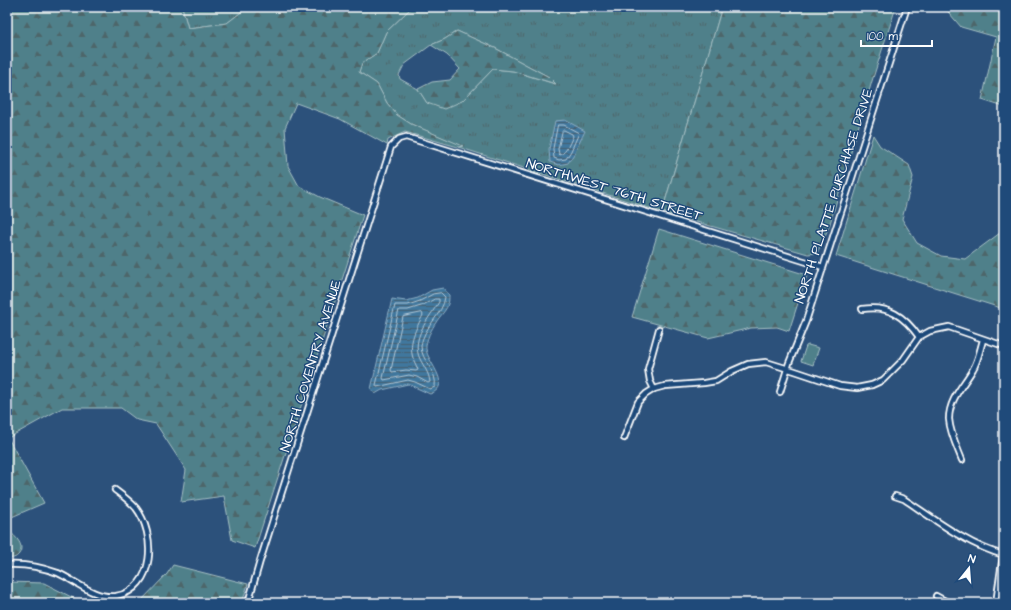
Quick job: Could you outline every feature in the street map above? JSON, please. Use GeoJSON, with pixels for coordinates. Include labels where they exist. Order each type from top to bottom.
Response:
{"type":"FeatureCollection","features":[{"type":"Feature","properties":{"kind":"street","name":"NORTH PLATTE PURCHASE DRIVE"},"geometry":{"type":"LineString","coordinates":[[780,392],[806,321],[907,7]]}},
{"type":"Feature","properties":{"kind":"street","name":"NORTHWEST 76TH STREET"},"geometry":{"type":"LineString","coordinates":[[399,139],[406,137],[823,267]]}},
{"type":"Feature","properties":{"kind":"street","name":"NORTH COVENTRY AVENUE"},"geometry":{"type":"LineString","coordinates":[[248,603],[391,147],[399,139]]}},
{"type":"Feature","properties":{"kind":"street"},"geometry":{"type":"LineString","coordinates":[[862,309],[892,311],[901,317],[919,337]]}},
{"type":"Feature","properties":{"kind":"street"},"geometry":{"type":"LineString","coordinates":[[624,438],[638,402],[654,389],[665,386],[716,381],[732,371],[748,364],[766,362],[840,386],[858,388],[872,385],[883,380],[898,366],[919,337],[930,331],[949,327],[1004,346]]}},
{"type":"Feature","properties":{"kind":"street"},"geometry":{"type":"LineString","coordinates":[[654,389],[650,381],[648,369],[659,329]]}},
{"type":"Feature","properties":{"kind":"street"},"geometry":{"type":"LineString","coordinates":[[962,460],[952,433],[949,414],[954,399],[974,368],[983,340]]}},
{"type":"Feature","properties":{"kind":"street"},"geometry":{"type":"LineString","coordinates":[[7,565],[31,566],[56,573],[76,582],[89,591],[101,595],[116,596],[134,588],[142,579],[150,559],[148,538],[142,520],[136,509],[127,499],[115,490]]}},
{"type":"Feature","properties":{"kind":"street"},"geometry":{"type":"LineString","coordinates":[[895,496],[904,499],[966,539],[1003,555]]}},
{"type":"Feature","properties":{"kind":"street"},"geometry":{"type":"LineString","coordinates":[[996,603],[1004,548]]}},
{"type":"Feature","properties":{"kind":"street"},"geometry":{"type":"LineString","coordinates":[[936,596],[948,603]]}},
{"type":"Feature","properties":{"kind":"green space"},"geometry":{"type":"Polygon","coordinates":[[[7,7],[182,7],[188,28],[227,23],[248,7],[412,7],[386,32],[377,53],[362,63],[359,72],[377,84],[387,103],[397,115],[411,124],[463,146],[458,147],[405,132],[388,140],[387,145],[340,119],[296,103],[285,128],[288,166],[299,186],[320,197],[363,215],[255,548],[232,540],[224,496],[181,502],[186,470],[156,424],[137,420],[121,408],[62,408],[8,438],[44,503],[7,519],[7,7]]]}},
{"type":"Feature","properties":{"kind":"green space"},"geometry":{"type":"Polygon","coordinates":[[[182,7],[248,7],[227,23],[188,28],[182,7]]]}},
{"type":"Feature","properties":{"kind":"green space"},"geometry":{"type":"Polygon","coordinates":[[[412,7],[722,7],[662,212],[458,147],[462,146],[411,124],[397,115],[387,103],[377,84],[359,72],[361,63],[377,53],[386,32],[412,7]],[[457,31],[445,39],[431,45],[404,65],[399,75],[400,79],[418,89],[427,103],[462,101],[493,69],[513,71],[555,84],[549,77],[495,48],[457,31]]]}},
{"type":"Feature","properties":{"kind":"green space"},"geometry":{"type":"Polygon","coordinates":[[[722,7],[896,7],[872,81],[829,227],[817,253],[808,254],[662,212],[722,7]]]}},
{"type":"Feature","properties":{"kind":"green space"},"geometry":{"type":"Polygon","coordinates":[[[944,7],[990,7],[1004,11],[1004,107],[982,100],[996,37],[961,27],[944,7]]]}},
{"type":"Feature","properties":{"kind":"green space"},"geometry":{"type":"Polygon","coordinates":[[[457,31],[495,48],[549,77],[556,84],[513,71],[493,69],[462,101],[444,109],[427,103],[418,89],[432,82],[450,80],[460,69],[447,55],[431,45],[445,39],[457,31]]]}},
{"type":"Feature","properties":{"kind":"green space"},"geometry":{"type":"Polygon","coordinates":[[[873,135],[880,146],[909,165],[913,177],[902,219],[917,243],[941,256],[965,259],[1004,230],[1004,309],[836,256],[873,135]]]}},
{"type":"Feature","properties":{"kind":"green space"},"geometry":{"type":"Polygon","coordinates":[[[659,229],[807,275],[789,331],[777,327],[751,328],[708,338],[632,317],[659,229]]]}},
{"type":"Feature","properties":{"kind":"green space"},"geometry":{"type":"Polygon","coordinates":[[[808,345],[819,348],[813,365],[801,361],[806,346],[808,345]]]}},
{"type":"Feature","properties":{"kind":"green space"},"geometry":{"type":"Polygon","coordinates":[[[7,529],[18,540],[21,547],[19,554],[12,558],[7,558],[7,529]]]}},
{"type":"Feature","properties":{"kind":"green space"},"geometry":{"type":"Polygon","coordinates":[[[173,565],[248,584],[242,603],[139,603],[167,574],[173,565]]]}},
{"type":"Feature","properties":{"kind":"green space"},"geometry":{"type":"Polygon","coordinates":[[[7,582],[44,583],[83,603],[7,603],[7,582]]]}},
{"type":"Feature","properties":{"kind":"water"},"geometry":{"type":"Polygon","coordinates":[[[565,120],[585,131],[568,163],[559,165],[550,162],[549,149],[555,121],[565,120]]]}},
{"type":"Feature","properties":{"kind":"water"},"geometry":{"type":"Polygon","coordinates":[[[443,288],[449,295],[446,310],[431,331],[426,346],[429,358],[437,372],[439,379],[440,385],[437,390],[430,394],[408,384],[382,390],[375,394],[371,389],[392,299],[406,301],[418,298],[432,290],[443,288]]]}}]}
